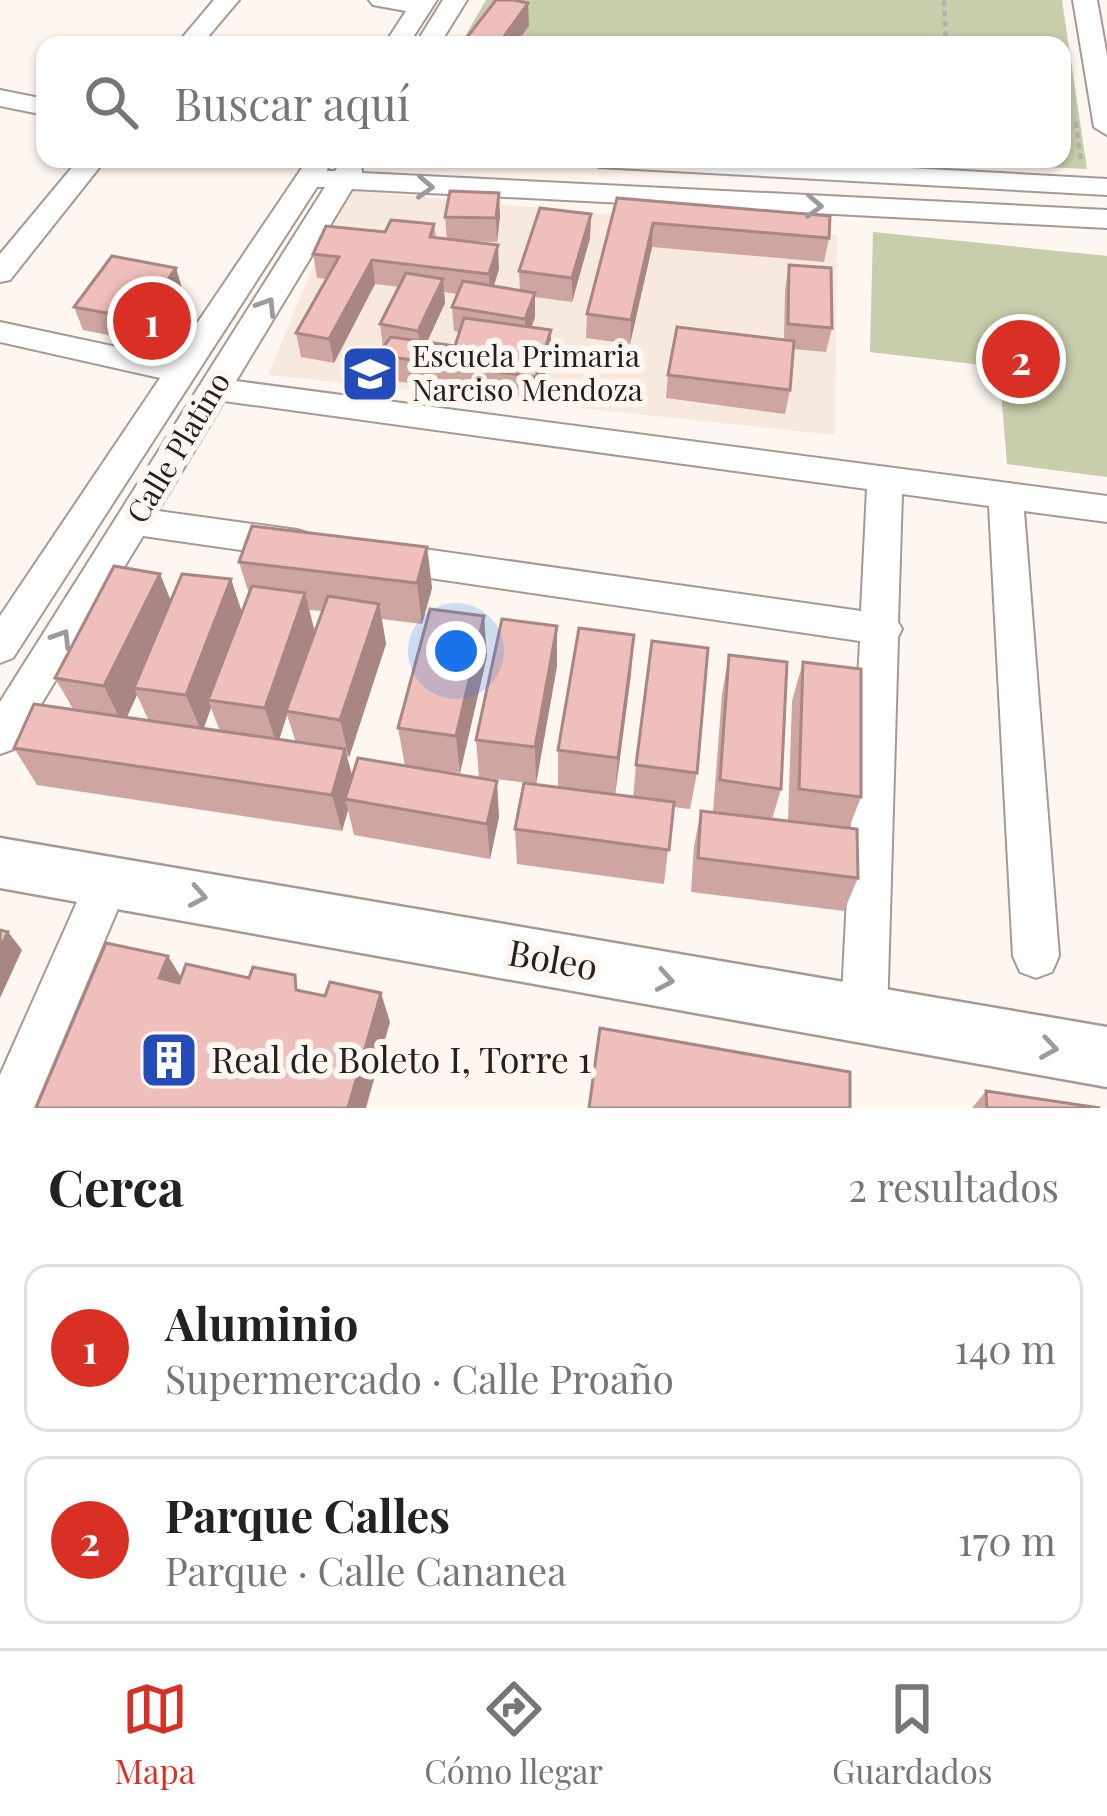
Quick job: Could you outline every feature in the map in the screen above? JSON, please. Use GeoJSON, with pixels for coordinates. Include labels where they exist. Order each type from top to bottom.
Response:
{"type":"FeatureCollection","features":[{"type":"Feature","properties":{"kind":"main road","name":"Boleo"},"geometry":{"type":"LineString","coordinates":[[0,863],[1107,1057]]}},
{"type":"Feature","properties":{"kind":"street"},"geometry":{"type":"LineString","coordinates":[[196,36],[227,0]]}},
{"type":"Feature","properties":{"kind":"street"},"geometry":{"type":"LineString","coordinates":[[381,0],[423,3],[402,36]]}},
{"type":"Feature","properties":{"kind":"street"},"geometry":{"type":"LineString","coordinates":[[432,36],[454,0]]}},
{"type":"Feature","properties":{"kind":"street"},"geometry":{"type":"LineString","coordinates":[[1085,0],[1107,127]]}},
{"type":"Feature","properties":{"kind":"street"},"geometry":{"type":"LineString","coordinates":[[1094,0],[1107,1]]}},
{"type":"Feature","properties":{"kind":"street"},"geometry":{"type":"LineString","coordinates":[[0,98],[36,105]]}},
{"type":"Feature","properties":{"kind":"street"},"geometry":{"type":"LineString","coordinates":[[0,273],[86,168]]}},
{"type":"Feature","properties":{"kind":"street"},"geometry":{"type":"LineString","coordinates":[[762,168],[1107,187]]}},
{"type":"Feature","properties":{"kind":"street"},"geometry":{"type":"LineString","coordinates":[[332,170],[1107,219]]}},
{"type":"Feature","properties":{"kind":"street","name":"Calle Platino"},"geometry":{"type":"LineString","coordinates":[[0,647],[181,372],[332,170]]}},
{"type":"Feature","properties":{"kind":"street","name":"Calle Platino"},"geometry":{"type":"LineString","coordinates":[[0,737],[215,389],[332,170]]}},
{"type":"Feature","properties":{"kind":"street"},"geometry":{"type":"LineString","coordinates":[[0,332],[181,372]]}},
{"type":"Feature","properties":{"kind":"street"},"geometry":{"type":"LineString","coordinates":[[215,389],[1107,509]]}},
{"type":"Feature","properties":{"kind":"street"},"geometry":{"type":"LineString","coordinates":[[864,1016],[883,629],[885,480]]}},
{"type":"Feature","properties":{"kind":"street"},"geometry":{"type":"LineString","coordinates":[[1006,496],[1036,956]]}},
{"type":"Feature","properties":{"kind":"street"},"geometry":{"type":"LineString","coordinates":[[135,521],[883,629]]}},
{"type":"Feature","properties":{"kind":"street"},"geometry":{"type":"LineString","coordinates":[[10,1108],[108,880]]}},
{"type":"Feature","properties":{"kind":"path"},"geometry":{"type":"LineString","coordinates":[[944,0],[946,36]]}},
{"type":"Feature","properties":{"kind":"path"},"geometry":{"type":"LineString","coordinates":[[1073,104],[1082,167]]}},
{"type":"Feature","properties":{"kind":"shaded area"},"geometry":{"type":"Polygon","coordinates":[[[345,190],[837,235],[835,435],[268,375],[345,190]]]}},
{"type":"Feature","properties":{"kind":"green space"},"geometry":{"type":"Polygon","coordinates":[[[486,0],[1062,0],[1067,36],[465,36],[486,0]]]}},
{"type":"Feature","properties":{"kind":"green space"},"geometry":{"type":"Polygon","coordinates":[[[1071,61],[1087,169],[1066,168],[1071,168],[1071,61]]]}},
{"type":"Feature","properties":{"kind":"green space"},"geometry":{"type":"Polygon","coordinates":[[[873,232],[1107,256],[1107,477],[1007,464],[999,367],[870,352],[873,232]]]}},
{"type":"Feature","properties":{"kind":"building"},"geometry":{"type":"Polygon","coordinates":[[[496,0],[528,3],[504,36],[468,36],[496,0]]]}},
{"type":"Feature","properties":{"kind":"building"},"geometry":{"type":"Polygon","coordinates":[[[450,191],[499,193],[496,218],[445,217],[450,191]]]}},
{"type":"Feature","properties":{"kind":"building"},"geometry":{"type":"Polygon","coordinates":[[[617,198],[830,216],[829,238],[653,223],[631,320],[587,314],[617,198]]]}},
{"type":"Feature","properties":{"kind":"building"},"geometry":{"type":"Polygon","coordinates":[[[540,208],[591,214],[572,278],[519,271],[540,208]]]}},
{"type":"Feature","properties":{"kind":"building"},"geometry":{"type":"Polygon","coordinates":[[[391,220],[434,224],[430,237],[498,245],[489,274],[372,260],[329,339],[296,333],[339,257],[313,254],[326,226],[385,232],[391,220]]]}},
{"type":"Feature","properties":{"kind":"building"},"geometry":{"type":"Polygon","coordinates":[[[112,256],[176,268],[140,319],[74,307],[112,256]]]}},
{"type":"Feature","properties":{"kind":"building"},"geometry":{"type":"Polygon","coordinates":[[[789,265],[831,268],[832,328],[788,324],[789,265]]]}},
{"type":"Feature","properties":{"kind":"building"},"geometry":{"type":"Polygon","coordinates":[[[406,273],[443,279],[418,331],[380,324],[406,273]]]}},
{"type":"Feature","properties":{"kind":"building"},"geometry":{"type":"Polygon","coordinates":[[[463,281],[535,293],[525,319],[452,307],[463,281]]]}},
{"type":"Feature","properties":{"kind":"building"},"geometry":{"type":"Polygon","coordinates":[[[464,318],[551,330],[536,377],[377,355],[391,337],[455,346],[464,318]]]}},
{"type":"Feature","properties":{"kind":"building"},"geometry":{"type":"Polygon","coordinates":[[[677,327],[794,341],[790,390],[668,375],[677,327]]]}},
{"type":"Feature","properties":{"kind":"building"},"geometry":{"type":"Polygon","coordinates":[[[252,526],[427,547],[417,583],[239,562],[252,526]]]}},
{"type":"Feature","properties":{"kind":"building"},"geometry":{"type":"Polygon","coordinates":[[[114,566],[160,574],[104,686],[55,678],[114,566]]]}},
{"type":"Feature","properties":{"kind":"building"},"geometry":{"type":"Polygon","coordinates":[[[182,574],[231,579],[186,695],[134,688],[182,574]]]}},
{"type":"Feature","properties":{"kind":"building"},"geometry":{"type":"Polygon","coordinates":[[[252,586],[305,593],[265,708],[208,700],[252,586]]]}},
{"type":"Feature","properties":{"kind":"building"},"geometry":{"type":"Polygon","coordinates":[[[328,596],[379,604],[340,720],[286,711],[328,596]]]}},
{"type":"Feature","properties":{"kind":"building"},"geometry":{"type":"Polygon","coordinates":[[[430,609],[484,616],[456,736],[398,728],[430,609]]]}},
{"type":"Feature","properties":{"kind":"building"},"geometry":{"type":"Polygon","coordinates":[[[502,619],[557,626],[535,747],[476,740],[502,619]]]}},
{"type":"Feature","properties":{"kind":"building"},"geometry":{"type":"Polygon","coordinates":[[[579,628],[634,635],[618,758],[558,750],[579,628]]]}},
{"type":"Feature","properties":{"kind":"building"},"geometry":{"type":"Polygon","coordinates":[[[652,641],[708,648],[697,773],[636,765],[652,641]]]}},
{"type":"Feature","properties":{"kind":"building"},"geometry":{"type":"Polygon","coordinates":[[[729,655],[787,662],[781,789],[720,780],[729,655]]]}},
{"type":"Feature","properties":{"kind":"building"},"geometry":{"type":"Polygon","coordinates":[[[803,662],[861,669],[861,797],[799,789],[803,662]]]}},
{"type":"Feature","properties":{"kind":"building"},"geometry":{"type":"Polygon","coordinates":[[[34,704],[345,749],[332,795],[14,748],[34,704]]]}},
{"type":"Feature","properties":{"kind":"building"},"geometry":{"type":"Polygon","coordinates":[[[358,758],[497,781],[487,824],[345,799],[358,758]]]}},
{"type":"Feature","properties":{"kind":"building"},"geometry":{"type":"Polygon","coordinates":[[[524,783],[674,802],[669,850],[515,829],[524,783]]]}},
{"type":"Feature","properties":{"kind":"building"},"geometry":{"type":"Polygon","coordinates":[[[701,811],[857,829],[858,878],[698,858],[701,811]]]}},
{"type":"Feature","properties":{"kind":"building"},"geometry":{"type":"Polygon","coordinates":[[[106,943],[168,956],[159,978],[179,983],[186,964],[249,978],[253,967],[295,975],[296,990],[325,996],[330,982],[381,993],[348,1108],[36,1108],[106,943]]]}},
{"type":"Feature","properties":{"kind":"building"},"geometry":{"type":"Polygon","coordinates":[[[600,1028],[850,1072],[850,1108],[589,1108],[600,1028]]]}},
{"type":"Feature","properties":{"kind":"building"},"geometry":{"type":"Polygon","coordinates":[[[986,1091],[1100,1108],[987,1108],[986,1091]]]}},
{"type":"Feature","properties":{"kind":"place","name":"Aluminio"},"geometry":{"type":"Point","coordinates":[152,321]}},
{"type":"Feature","properties":{"kind":"place","name":"Parque Calles"},"geometry":{"type":"Point","coordinates":[1021,359]}},
{"type":"Feature","properties":{"kind":"place","name":"Escuela Primaria Narciso Mendoza"},"geometry":{"type":"Point","coordinates":[370,374]}},
{"type":"Feature","properties":{"kind":"place","name":"Real de Boleto I, Torre 1"},"geometry":{"type":"Point","coordinates":[169,1060]}}]}
